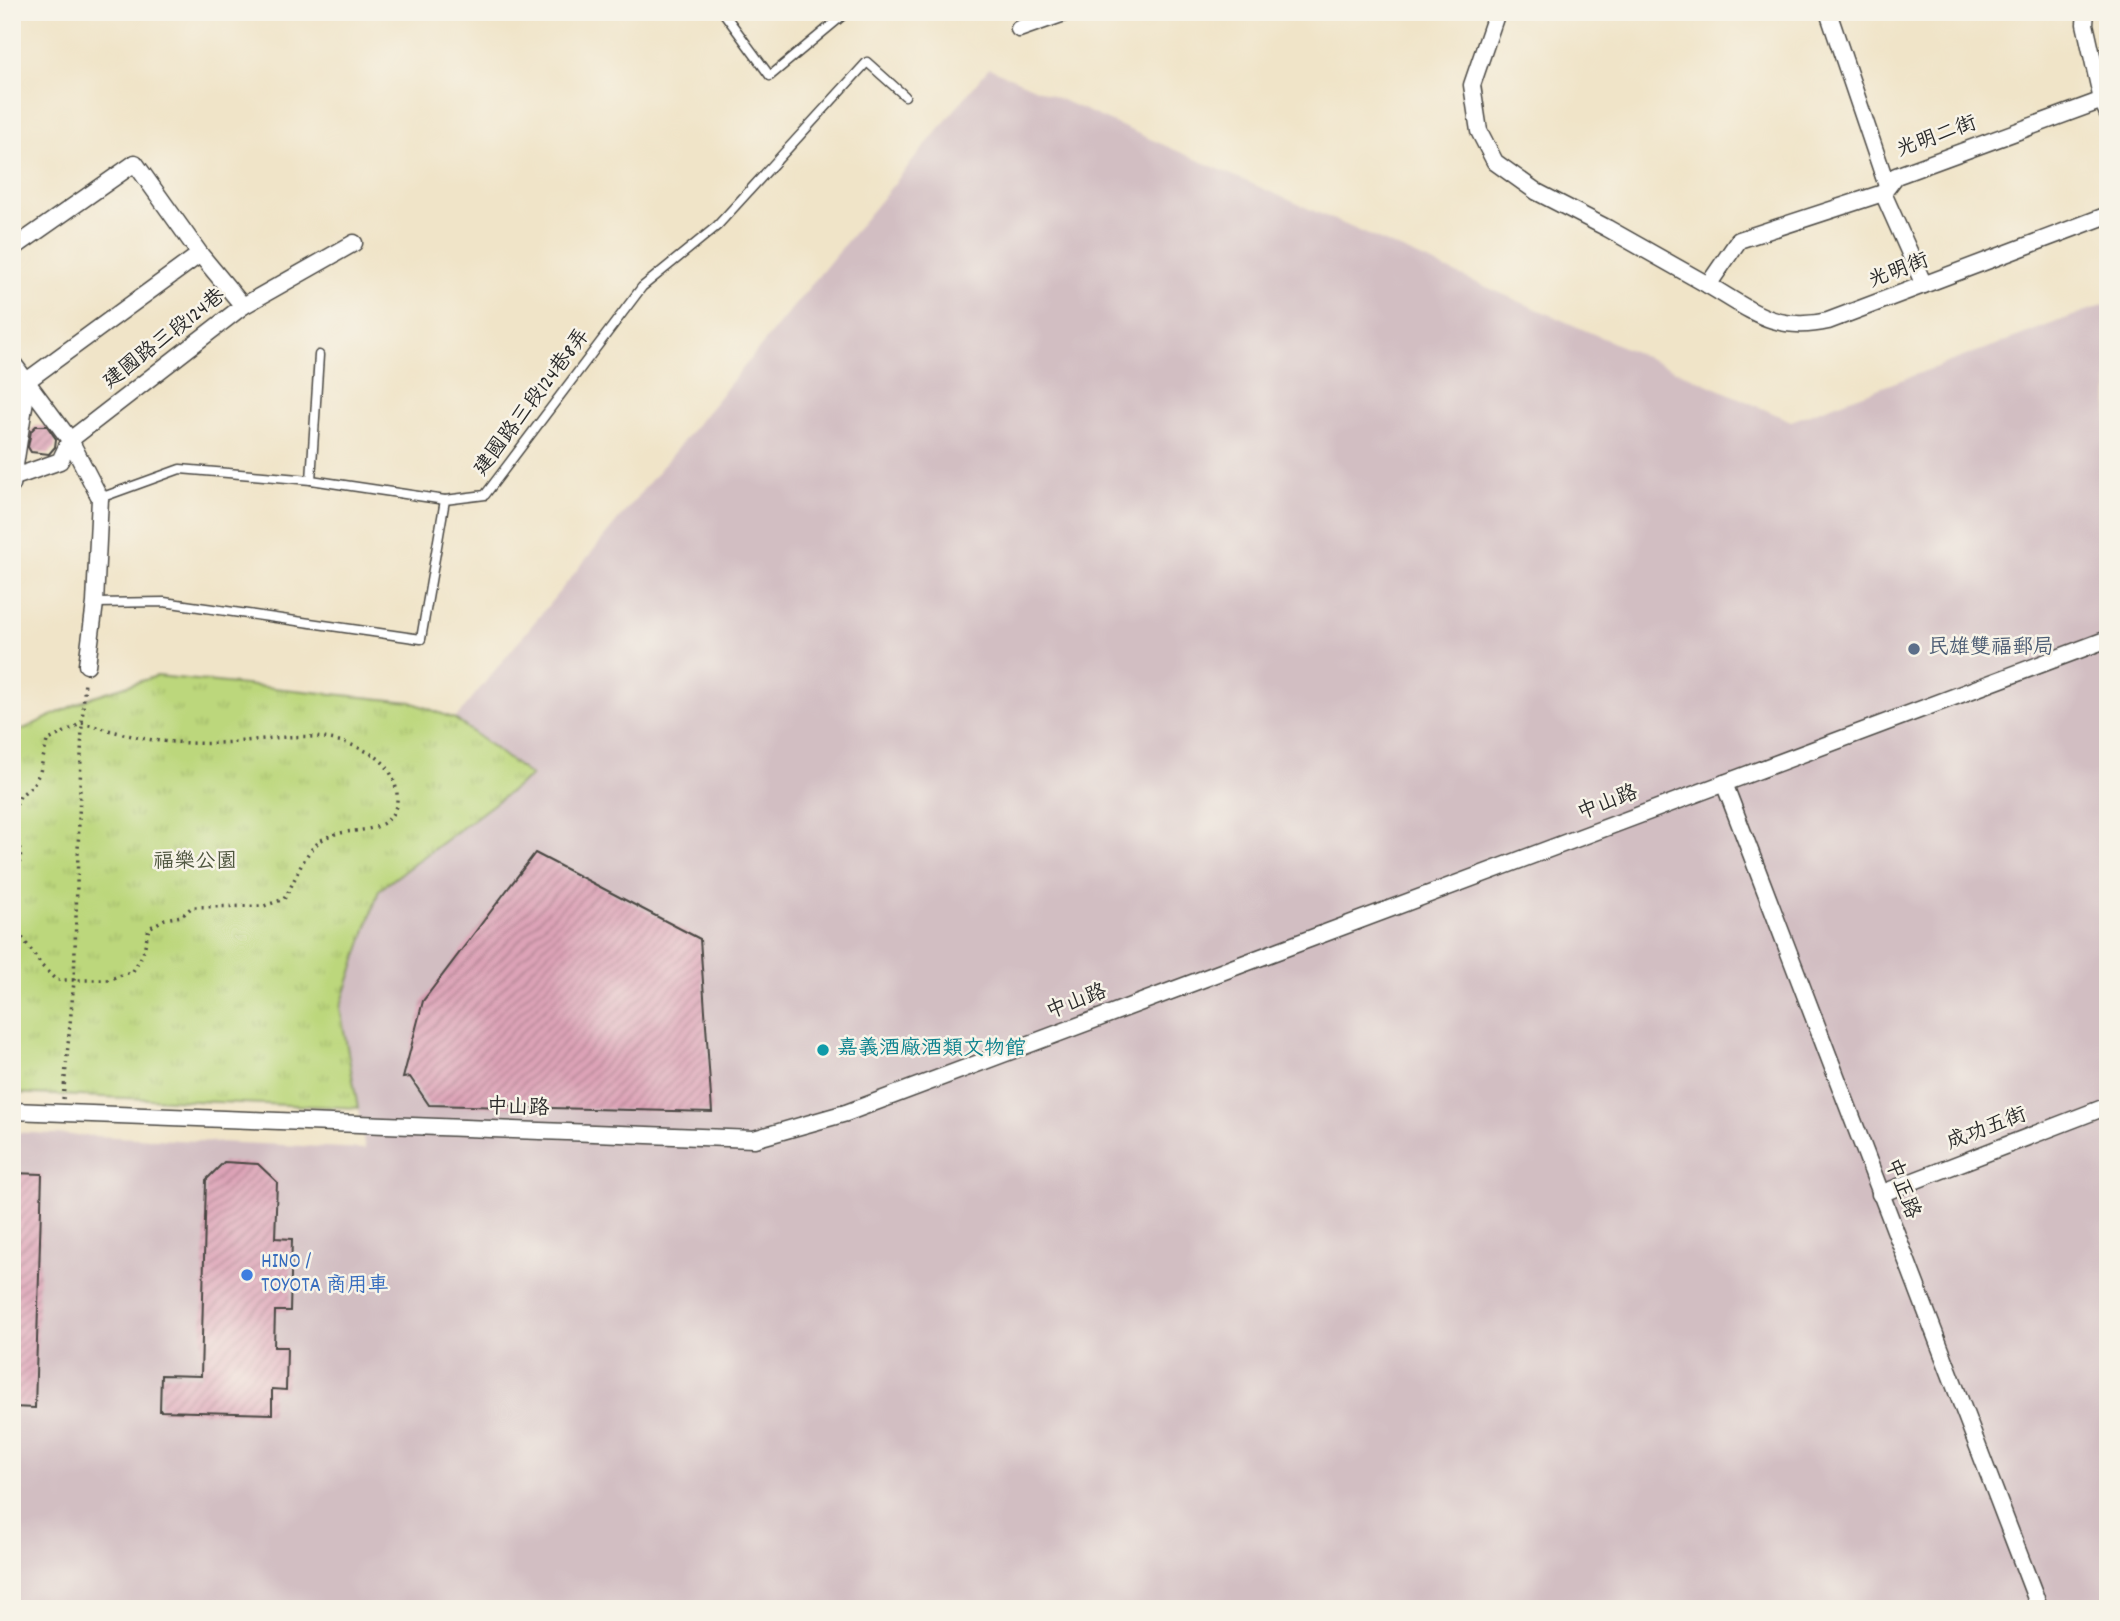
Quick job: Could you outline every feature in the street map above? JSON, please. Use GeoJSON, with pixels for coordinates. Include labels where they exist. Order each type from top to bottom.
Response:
{"type":"FeatureCollection","features":[{"type":"Feature","properties":{"kind":"street"},"geometry":{"type":"LineString","coordinates":[[1019,29],[1067,12]]}},
{"type":"Feature","properties":{"kind":"street","name":"光明街"},"geometry":{"type":"LineString","coordinates":[[1497,12],[1472,85],[1479,131],[1494,162],[1538,192],[1768,320],[1790,326],[1828,321],[2108,215]]}},
{"type":"Feature","properties":{"kind":"street"},"geometry":{"type":"LineString","coordinates":[[1828,12],[1885,190],[1924,285]]}},
{"type":"Feature","properties":{"kind":"street"},"geometry":{"type":"LineString","coordinates":[[2086,12],[2085,24],[2106,104]]}},
{"type":"Feature","properties":{"kind":"street","name":"光明二街"},"geometry":{"type":"LineString","coordinates":[[1708,285],[1740,240],[1885,190],[1896,176],[2106,104]]}},
{"type":"Feature","properties":{"kind":"street"},"geometry":{"type":"LineString","coordinates":[[12,249],[135,163],[201,254],[243,306]]}},
{"type":"Feature","properties":{"kind":"street","name":"建國路三段124巷"},"geometry":{"type":"LineString","coordinates":[[12,478],[60,461],[70,440],[243,306],[354,243]]}},
{"type":"Feature","properties":{"kind":"street"},"geometry":{"type":"LineString","coordinates":[[12,485],[28,380],[201,254]]}},
{"type":"Feature","properties":{"kind":"street"},"geometry":{"type":"LineString","coordinates":[[12,362],[70,440],[100,498],[95,603],[87,664]]}},
{"type":"Feature","properties":{"kind":"street","name":"中山路"},"geometry":{"type":"LineString","coordinates":[[12,1111],[754,1139],[846,1112],[2108,639]]}},
{"type":"Feature","properties":{"kind":"street","name":"中正路"},"geometry":{"type":"LineString","coordinates":[[1724,783],[2040,1609]]}},
{"type":"Feature","properties":{"kind":"street","name":"成功五街"},"geometry":{"type":"LineString","coordinates":[[1880,1194],[2108,1106]]}},
{"type":"Feature","properties":{"kind":"lane"},"geometry":{"type":"LineString","coordinates":[[723,12],[771,76],[847,12]]}},
{"type":"Feature","properties":{"kind":"lane","name":"建國路三段124巷8弄"},"geometry":{"type":"LineString","coordinates":[[444,500],[485,495],[642,287],[717,226],[867,62],[905,96]]}},
{"type":"Feature","properties":{"kind":"lane"},"geometry":{"type":"LineString","coordinates":[[311,480],[319,355]]}},
{"type":"Feature","properties":{"kind":"lane"},"geometry":{"type":"LineString","coordinates":[[95,603],[164,602],[421,639],[444,500],[311,480],[180,469],[100,498]]}},
{"type":"Feature","properties":{"kind":"path"},"geometry":{"type":"LineString","coordinates":[[61,1113],[75,981],[82,723],[87,664]]}},
{"type":"Feature","properties":{"kind":"path"},"geometry":{"type":"LineString","coordinates":[[12,872],[21,860],[19,843],[12,826],[20,796],[33,785],[40,772],[47,741],[82,723],[148,741],[218,743],[285,736],[316,736],[351,744],[373,754],[389,767],[398,791],[395,810],[383,825],[363,830],[339,831],[323,838],[309,850],[284,899],[264,906],[192,907],[182,916],[165,919],[149,928],[143,954],[133,971],[108,980],[56,980],[42,966],[12,923]]}},
{"type":"Feature","properties":{"kind":"shaded area"},"geometry":{"type":"Polygon","coordinates":[[[989,68],[1791,421],[2108,303],[2108,1609],[12,1609],[12,1132],[365,1149],[340,1008],[379,890],[531,776],[455,719],[989,68]]]}},
{"type":"Feature","properties":{"kind":"green space","name":"福樂公園"},"geometry":{"type":"Polygon","coordinates":[[[157,676],[411,702],[455,719],[531,776],[379,890],[340,1008],[358,1108],[12,1093],[12,737],[21,730],[94,696],[157,676]]]}},
{"type":"Feature","properties":{"kind":"building"},"geometry":{"type":"Polygon","coordinates":[[[36,426],[47,426],[56,439],[55,447],[49,454],[31,452],[28,447],[31,431],[36,426]]]}},
{"type":"Feature","properties":{"kind":"building"},"geometry":{"type":"Polygon","coordinates":[[[535,853],[700,939],[712,1112],[429,1105],[410,1077],[403,1078],[423,1001],[535,853]]]}},
{"type":"Feature","properties":{"kind":"building","name":"HINO / TOYOTA 商用車"},"geometry":{"type":"Polygon","coordinates":[[[224,1162],[258,1164],[277,1182],[275,1238],[292,1239],[290,1311],[275,1311],[274,1347],[287,1347],[286,1390],[272,1389],[272,1414],[160,1411],[161,1375],[201,1376],[206,1180],[224,1162]]]}},
{"type":"Feature","properties":{"kind":"building"},"geometry":{"type":"Polygon","coordinates":[[[12,1173],[42,1174],[35,1408],[12,1407],[12,1173]]]}},
{"type":"Feature","properties":{"kind":"place","name":"民雄雙福郵局"},"geometry":{"type":"Point","coordinates":[1914,649]}},
{"type":"Feature","properties":{"kind":"place","name":"嘉義酒廠酒類文物館"},"geometry":{"type":"Point","coordinates":[823,1050]}},
{"type":"Feature","properties":{"kind":"place","name":"HINO / TOYOTA 商用車"},"geometry":{"type":"Point","coordinates":[247,1275]}}]}
